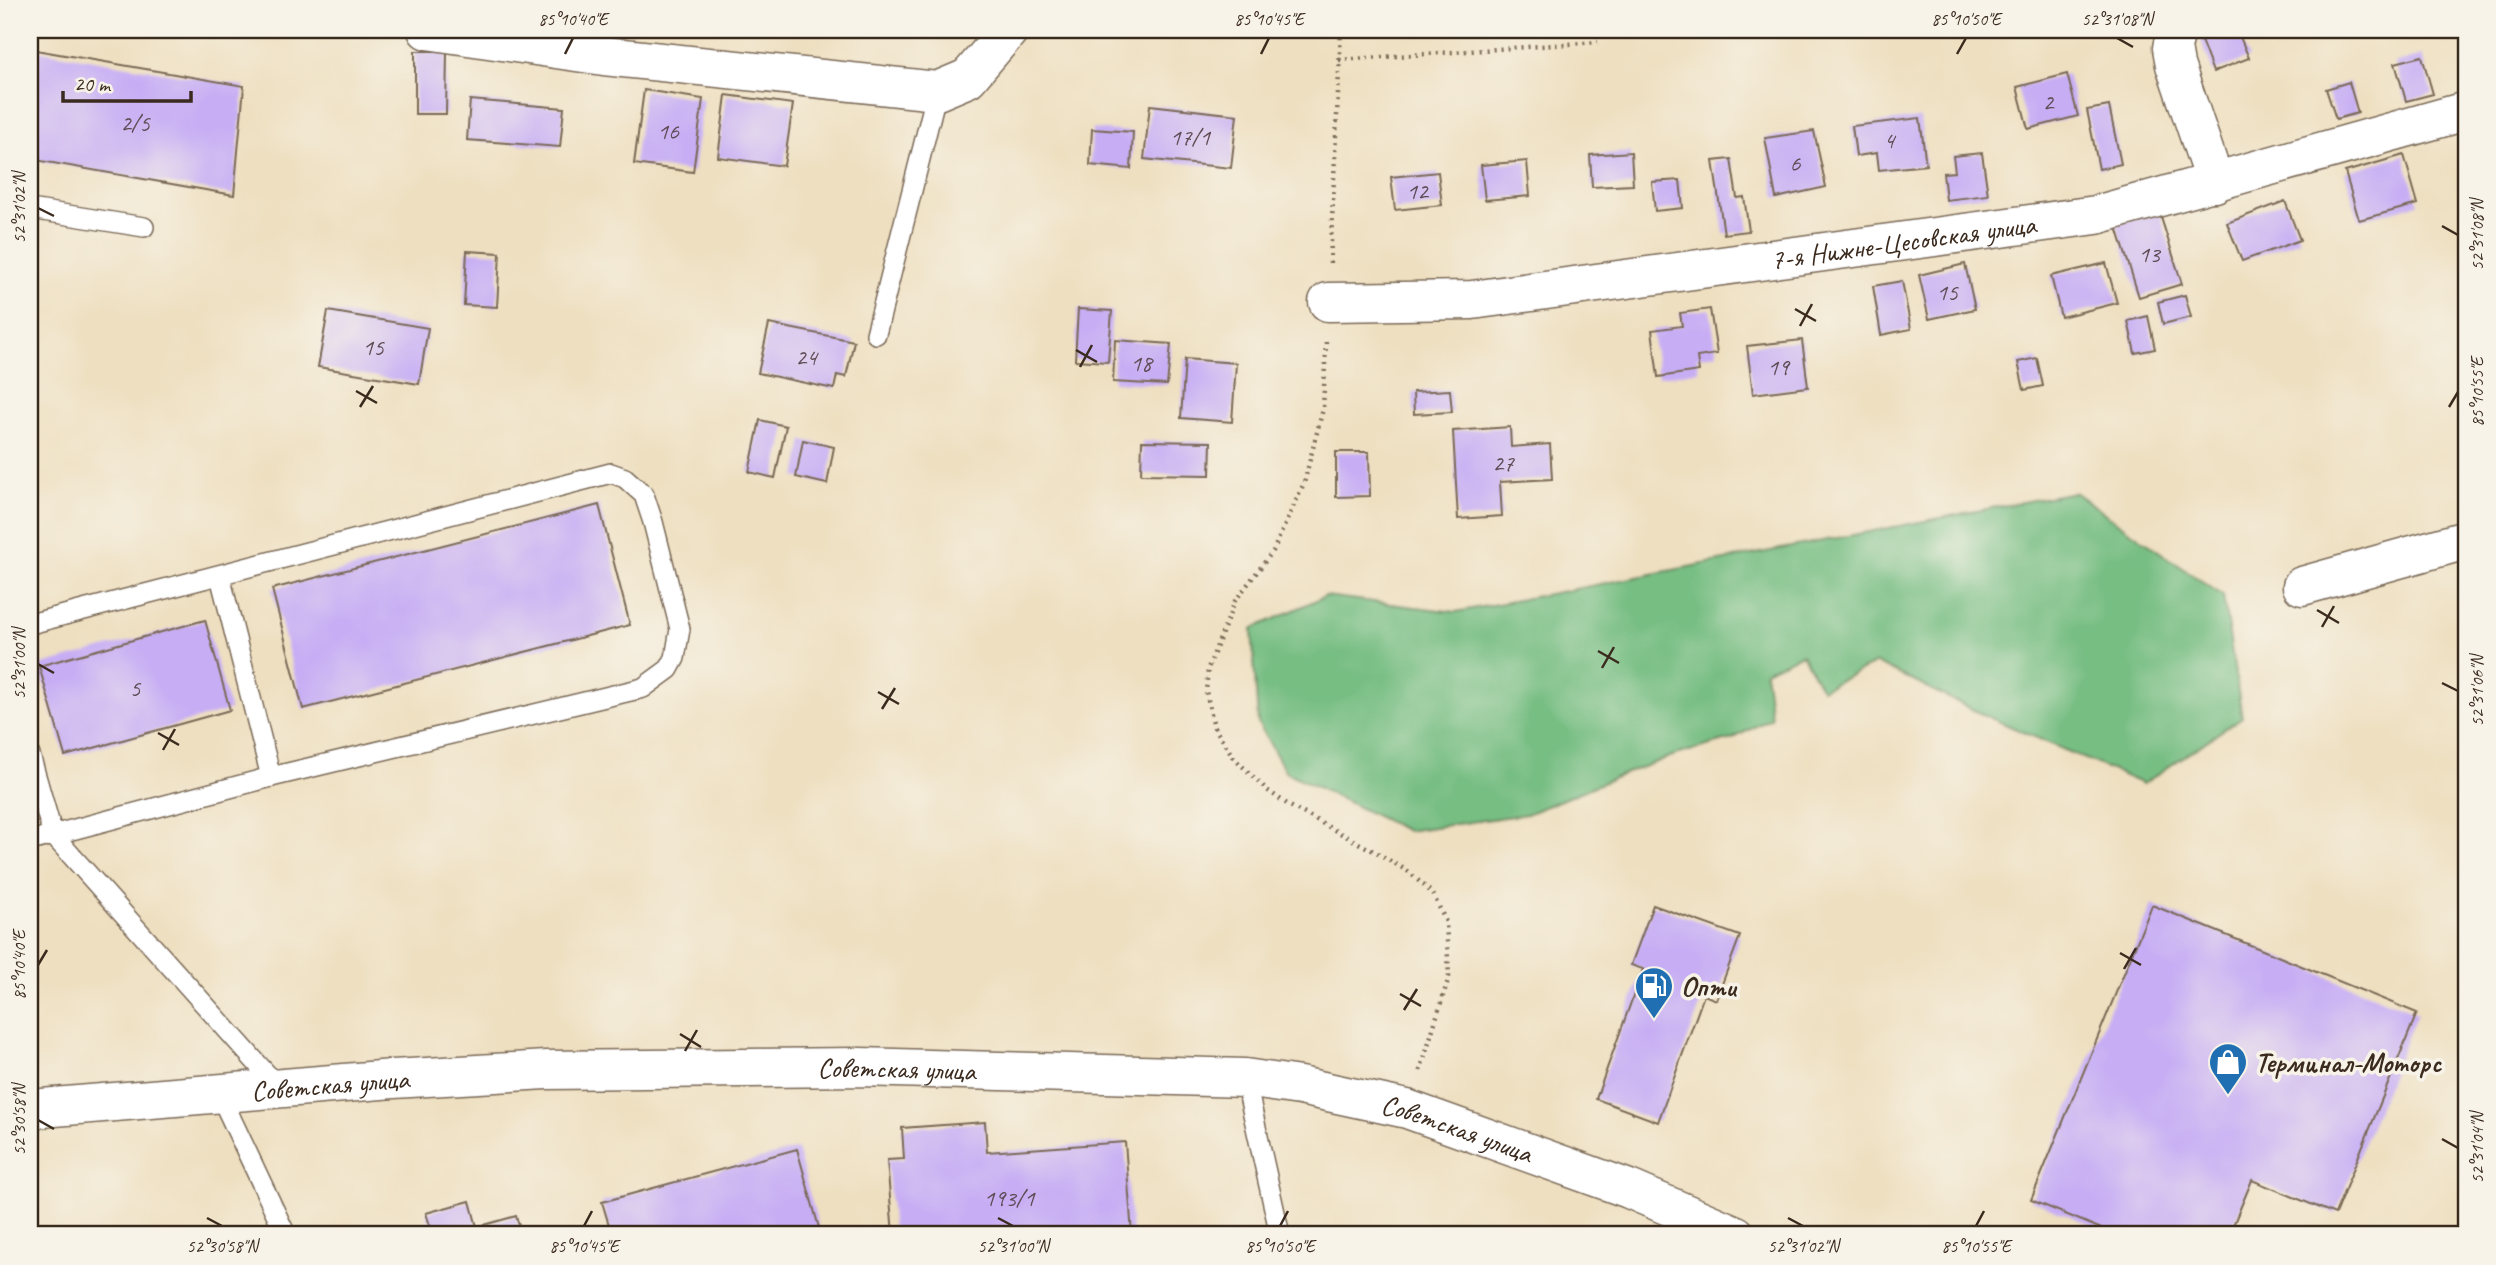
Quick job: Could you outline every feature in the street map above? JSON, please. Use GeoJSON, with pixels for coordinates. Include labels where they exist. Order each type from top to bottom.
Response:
{"type":"FeatureCollection","features":[{"type":"Feature","properties":{"kind":"street"},"geometry":{"type":"LineString","coordinates":[[427,30],[604,56],[936,91],[968,78],[1009,30]]}},
{"type":"Feature","properties":{"kind":"street"},"geometry":{"type":"LineString","coordinates":[[2176,30],[2172,48],[2175,65],[2215,183]]}},
{"type":"Feature","properties":{"kind":"street","name":"7-я Нижне-Цесовская улица"},"geometry":{"type":"LineString","coordinates":[[1328,302],[1485,298],[2096,215],[2466,111]]}},
{"type":"Feature","properties":{"kind":"street"},"geometry":{"type":"LineString","coordinates":[[2302,586],[2466,540]]}},
{"type":"Feature","properties":{"kind":"street","name":"Советская улица"},"geometry":{"type":"LineString","coordinates":[[30,1109],[393,1079],[546,1070],[860,1067],[1245,1078],[1300,1086],[1407,1109],[1629,1189],[1737,1235]]}},
{"type":"Feature","properties":{"kind":"lane"},"geometry":{"type":"LineString","coordinates":[[876,334],[936,91]]}},
{"type":"Feature","properties":{"kind":"lane"},"geometry":{"type":"LineString","coordinates":[[30,209],[144,227]]}},
{"type":"Feature","properties":{"kind":"lane"},"geometry":{"type":"LineString","coordinates":[[30,624],[611,473],[625,478],[644,495],[657,535],[680,629],[675,658],[669,669],[643,688],[271,777],[30,841]]}},
{"type":"Feature","properties":{"kind":"lane"},"geometry":{"type":"LineString","coordinates":[[219,576],[271,777]]}},
{"type":"Feature","properties":{"kind":"lane"},"geometry":{"type":"LineString","coordinates":[[30,755],[53,835],[281,1089]]}},
{"type":"Feature","properties":{"kind":"lane"},"geometry":{"type":"LineString","coordinates":[[1245,1078],[1280,1235]]}},
{"type":"Feature","properties":{"kind":"lane"},"geometry":{"type":"LineString","coordinates":[[220,1095],[286,1235]]}},
{"type":"Feature","properties":{"kind":"path"},"geometry":{"type":"LineString","coordinates":[[1341,30],[1323,409],[1304,483],[1273,551],[1235,601],[1208,668],[1206,691],[1214,727],[1234,758],[1267,790],[1290,806],[1409,872],[1433,894],[1446,922],[1449,977],[1407,1109]]}},
{"type":"Feature","properties":{"kind":"path"},"geometry":{"type":"LineString","coordinates":[[1339,60],[1598,42]]}},
{"type":"Feature","properties":{"kind":"green space"},"geometry":{"type":"Polygon","coordinates":[[[2074,492],[2223,596],[2242,717],[2143,784],[1984,715],[1876,663],[1822,689],[1802,654],[1765,671],[1771,718],[1732,739],[1675,755],[1527,814],[1407,831],[1286,772],[1258,723],[1252,629],[1325,596],[1456,612],[2074,492]]]}},
{"type":"Feature","properties":{"kind":"building"},"geometry":{"type":"Polygon","coordinates":[[[2197,30],[2237,30],[2249,58],[2213,72],[2197,30]]]}},
{"type":"Feature","properties":{"kind":"building"},"geometry":{"type":"Polygon","coordinates":[[[30,49],[244,86],[234,195],[30,159],[30,49]]]}},
{"type":"Feature","properties":{"kind":"building"},"geometry":{"type":"Polygon","coordinates":[[[415,51],[447,51],[446,114],[415,114],[415,51]]]}},
{"type":"Feature","properties":{"kind":"building"},"geometry":{"type":"Polygon","coordinates":[[[2422,56],[2433,94],[2406,101],[2395,63],[2422,56]]]}},
{"type":"Feature","properties":{"kind":"building"},"geometry":{"type":"Polygon","coordinates":[[[2067,74],[2078,116],[2028,129],[2017,87],[2067,74]]]}},
{"type":"Feature","properties":{"kind":"building"},"geometry":{"type":"Polygon","coordinates":[[[2349,82],[2358,113],[2336,119],[2326,89],[2349,82]]]}},
{"type":"Feature","properties":{"kind":"building"},"geometry":{"type":"Polygon","coordinates":[[[644,90],[703,99],[693,172],[634,164],[644,90]]]}},
{"type":"Feature","properties":{"kind":"building"},"geometry":{"type":"Polygon","coordinates":[[[726,95],[793,104],[784,166],[718,157],[726,95]]]}},
{"type":"Feature","properties":{"kind":"building"},"geometry":{"type":"Polygon","coordinates":[[[470,100],[564,108],[560,147],[467,140],[470,100]]]}},
{"type":"Feature","properties":{"kind":"building"},"geometry":{"type":"Polygon","coordinates":[[[1150,105],[1237,115],[1231,168],[1144,159],[1150,105]]]}},
{"type":"Feature","properties":{"kind":"building"},"geometry":{"type":"Polygon","coordinates":[[[2109,106],[2121,164],[2099,169],[2087,110],[2109,106]]]}},
{"type":"Feature","properties":{"kind":"building"},"geometry":{"type":"Polygon","coordinates":[[[1920,118],[1926,165],[1879,170],[1877,153],[1856,156],[1852,126],[1920,118]]]}},
{"type":"Feature","properties":{"kind":"building"},"geometry":{"type":"Polygon","coordinates":[[[1092,129],[1133,132],[1131,169],[1090,165],[1092,129]]]}},
{"type":"Feature","properties":{"kind":"building"},"geometry":{"type":"Polygon","coordinates":[[[1814,131],[1826,187],[1776,198],[1765,138],[1814,131]]]}},
{"type":"Feature","properties":{"kind":"building"},"geometry":{"type":"Polygon","coordinates":[[[1631,152],[1633,185],[1592,187],[1590,155],[1631,152]]]}},
{"type":"Feature","properties":{"kind":"building"},"geometry":{"type":"Polygon","coordinates":[[[1982,153],[1988,195],[1946,200],[1943,173],[1955,172],[1953,156],[1982,153]]]}},
{"type":"Feature","properties":{"kind":"building"},"geometry":{"type":"Polygon","coordinates":[[[2404,155],[2418,204],[2359,220],[2345,172],[2404,155]]]}},
{"type":"Feature","properties":{"kind":"building"},"geometry":{"type":"Polygon","coordinates":[[[1731,159],[1737,198],[1744,197],[1749,231],[1724,234],[1713,161],[1731,159]]]}},
{"type":"Feature","properties":{"kind":"building"},"geometry":{"type":"Polygon","coordinates":[[[1527,161],[1530,196],[1485,200],[1481,165],[1527,161]]]}},
{"type":"Feature","properties":{"kind":"building"},"geometry":{"type":"Polygon","coordinates":[[[1438,172],[1442,205],[1395,210],[1391,177],[1438,172]]]}},
{"type":"Feature","properties":{"kind":"building"},"geometry":{"type":"Polygon","coordinates":[[[1680,180],[1683,208],[1655,211],[1652,182],[1680,180]]]}},
{"type":"Feature","properties":{"kind":"building"},"geometry":{"type":"Polygon","coordinates":[[[2285,201],[2300,240],[2242,261],[2227,223],[2285,201]]]}},
{"type":"Feature","properties":{"kind":"building"},"geometry":{"type":"Polygon","coordinates":[[[2159,211],[2182,284],[2139,297],[2116,224],[2159,211]]]}},
{"type":"Feature","properties":{"kind":"building"},"geometry":{"type":"Polygon","coordinates":[[[467,251],[500,253],[497,307],[464,305],[467,251]]]}},
{"type":"Feature","properties":{"kind":"building"},"geometry":{"type":"Polygon","coordinates":[[[2106,263],[2117,303],[2061,317],[2051,276],[2106,263]]]}},
{"type":"Feature","properties":{"kind":"building"},"geometry":{"type":"Polygon","coordinates":[[[1965,264],[1975,309],[1929,319],[1919,275],[1965,264]]]}},
{"type":"Feature","properties":{"kind":"building"},"geometry":{"type":"Polygon","coordinates":[[[1902,281],[1911,329],[1881,335],[1873,286],[1902,281]]]}},
{"type":"Feature","properties":{"kind":"building"},"geometry":{"type":"Polygon","coordinates":[[[2185,295],[2191,317],[2163,324],[2158,302],[2185,295]]]}},
{"type":"Feature","properties":{"kind":"building"},"geometry":{"type":"Polygon","coordinates":[[[1078,309],[1112,311],[1108,362],[1075,360],[1078,309]]]}},
{"type":"Feature","properties":{"kind":"building"},"geometry":{"type":"Polygon","coordinates":[[[1710,309],[1717,354],[1697,357],[1699,371],[1658,377],[1652,330],[1682,326],[1680,313],[1710,309]]]}},
{"type":"Feature","properties":{"kind":"building"},"geometry":{"type":"Polygon","coordinates":[[[328,311],[428,328],[419,384],[318,367],[328,311]]]}},
{"type":"Feature","properties":{"kind":"building"},"geometry":{"type":"Polygon","coordinates":[[[2148,316],[2155,349],[2135,353],[2128,321],[2148,316]]]}},
{"type":"Feature","properties":{"kind":"building"},"geometry":{"type":"Polygon","coordinates":[[[769,324],[854,341],[846,377],[837,375],[834,389],[758,373],[769,324]]]}},
{"type":"Feature","properties":{"kind":"building"},"geometry":{"type":"Polygon","coordinates":[[[1115,340],[1171,344],[1167,385],[1113,382],[1115,340]]]}},
{"type":"Feature","properties":{"kind":"building"},"geometry":{"type":"Polygon","coordinates":[[[1802,340],[1808,387],[1753,394],[1747,346],[1802,340]]]}},
{"type":"Feature","properties":{"kind":"building"},"geometry":{"type":"Polygon","coordinates":[[[2037,358],[2043,386],[2024,390],[2018,362],[2037,358]]]}},
{"type":"Feature","properties":{"kind":"building"},"geometry":{"type":"Polygon","coordinates":[[[1185,359],[1236,363],[1232,422],[1181,418],[1185,359]]]}},
{"type":"Feature","properties":{"kind":"building"},"geometry":{"type":"Polygon","coordinates":[[[1450,390],[1452,412],[1414,414],[1413,392],[1450,390]]]}},
{"type":"Feature","properties":{"kind":"building"},"geometry":{"type":"Polygon","coordinates":[[[760,420],[786,426],[775,478],[749,472],[760,420]]]}},
{"type":"Feature","properties":{"kind":"building"},"geometry":{"type":"Polygon","coordinates":[[[1510,427],[1511,447],[1550,444],[1552,479],[1500,482],[1502,516],[1458,519],[1453,431],[1510,427]]]}},
{"type":"Feature","properties":{"kind":"building"},"geometry":{"type":"Polygon","coordinates":[[[803,440],[834,447],[827,484],[796,477],[803,440]]]}},
{"type":"Feature","properties":{"kind":"building"},"geometry":{"type":"Polygon","coordinates":[[[1142,441],[1211,442],[1210,475],[1141,474],[1142,441]]]}},
{"type":"Feature","properties":{"kind":"building"},"geometry":{"type":"Polygon","coordinates":[[[1336,452],[1369,452],[1370,496],[1336,497],[1336,452]]]}},
{"type":"Feature","properties":{"kind":"building"},"geometry":{"type":"Polygon","coordinates":[[[599,505],[630,625],[303,709],[272,589],[599,505]]]}},
{"type":"Feature","properties":{"kind":"building"},"geometry":{"type":"Polygon","coordinates":[[[205,620],[230,710],[65,756],[39,666],[205,620]]]}},
{"type":"Feature","properties":{"kind":"building"},"geometry":{"type":"Polygon","coordinates":[[[1653,905],[1740,936],[1716,1000],[1704,995],[1658,1122],[1596,1099],[1643,969],[1631,965],[1653,905]]]}},
{"type":"Feature","properties":{"kind":"building","name":"Терминал-Моторс"},"geometry":{"type":"Polygon","coordinates":[[[2152,905],[2417,1013],[2335,1214],[2252,1180],[2229,1235],[2116,1235],[2031,1200],[2152,905]]]}},
{"type":"Feature","properties":{"kind":"building"},"geometry":{"type":"Polygon","coordinates":[[[985,1122],[987,1152],[1125,1142],[1132,1235],[893,1235],[887,1160],[904,1159],[902,1128],[985,1122]]]}},
{"type":"Feature","properties":{"kind":"building"},"geometry":{"type":"Polygon","coordinates":[[[797,1149],[821,1235],[612,1235],[602,1202],[797,1149]]]}},
{"type":"Feature","properties":{"kind":"building"},"geometry":{"type":"Polygon","coordinates":[[[470,1201],[477,1227],[516,1216],[522,1235],[433,1235],[426,1213],[470,1201]]]}},
{"type":"Feature","properties":{"kind":"place","name":"Опти"},"geometry":{"type":"Point","coordinates":[1654,1020]}},
{"type":"Feature","properties":{"kind":"place","name":"Терминал-Моторс"},"geometry":{"type":"Point","coordinates":[2228,1096]}}]}
